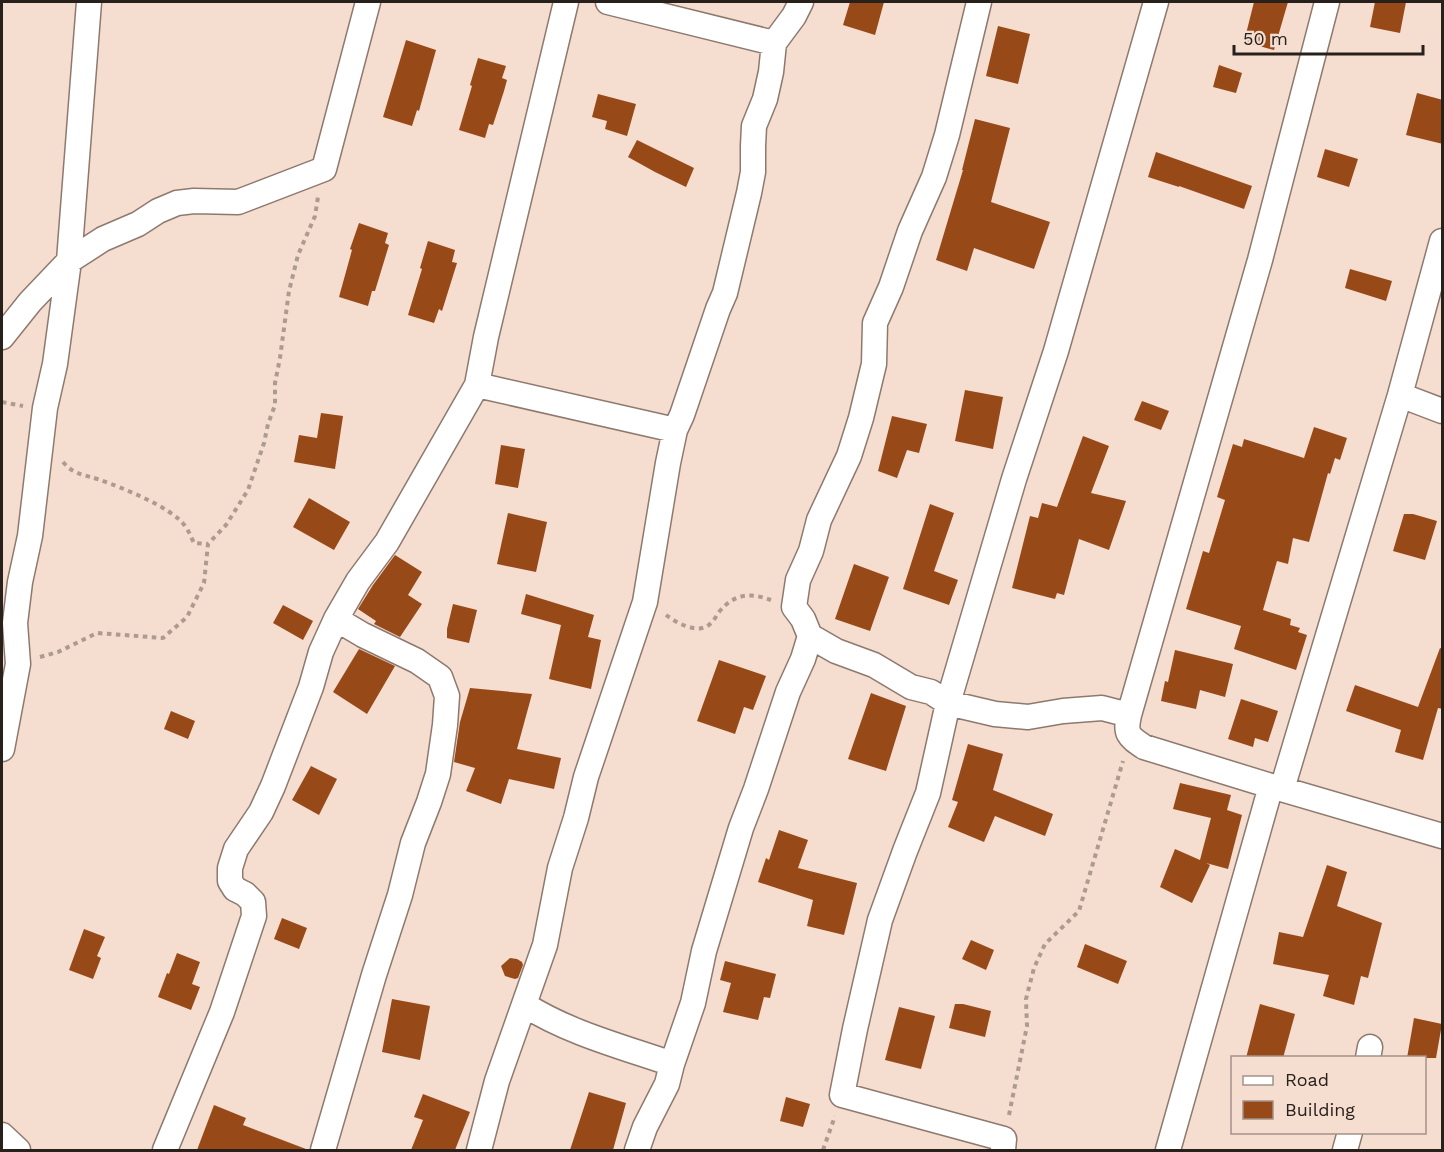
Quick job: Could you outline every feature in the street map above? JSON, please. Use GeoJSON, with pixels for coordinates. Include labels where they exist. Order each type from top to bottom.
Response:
{"type":"FeatureCollection","features":[{"type":"Feature","properties":{"kind":"street"},"geometry":{"type":"LineString","coordinates":[[2,749],[18,664],[15,623],[20,582],[30,536],[45,408],[55,364],[69,261],[89,2]]}},
{"type":"Feature","properties":{"kind":"street"},"geometry":{"type":"LineString","coordinates":[[2,337],[30,302],[69,261],[103,239],[138,224],[158,211],[177,203],[238,202],[324,169],[368,2]]}},
{"type":"Feature","properties":{"kind":"street"},"geometry":{"type":"LineString","coordinates":[[165,1150],[222,1012],[254,916],[254,902],[235,889],[230,881],[230,868],[236,849],[261,812],[273,786],[311,687],[321,652],[336,619],[358,581],[387,542],[477,385],[486,337],[566,2]]}},
{"type":"Feature","properties":{"kind":"street"},"geometry":{"type":"LineString","coordinates":[[608,2],[774,43]]}},
{"type":"Feature","properties":{"kind":"street"},"geometry":{"type":"LineString","coordinates":[[479,1150],[497,1081],[545,945],[560,868],[586,777],[645,602],[675,429],[725,293],[749,193],[753,172],[754,126],[765,99],[774,43],[795,16],[801,2]]}},
{"type":"Feature","properties":{"kind":"street"},"geometry":{"type":"LineString","coordinates":[[979,2],[944,146],[934,177],[910,231],[891,287],[875,323],[874,364],[861,418],[849,456],[819,520],[811,551],[798,580],[794,607],[803,619],[810,636],[836,651],[874,665],[911,687],[931,692],[948,702],[995,714],[1028,717],[1102,708],[1130,726],[1144,747],[1443,836]]}},
{"type":"Feature","properties":{"kind":"street"},"geometry":{"type":"LineString","coordinates":[[1004,1145],[842,1095],[880,920],[928,794],[948,702],[1011,489],[1056,351],[1156,2]]}},
{"type":"Feature","properties":{"kind":"street"},"geometry":{"type":"LineString","coordinates":[[1130,726],[1260,260],[1327,2]]}},
{"type":"Feature","properties":{"kind":"street"},"geometry":{"type":"LineString","coordinates":[[1168,1150],[1277,788],[1400,395],[1443,241]]}},
{"type":"Feature","properties":{"kind":"street"},"geometry":{"type":"LineString","coordinates":[[477,385],[675,429]]}},
{"type":"Feature","properties":{"kind":"street"},"geometry":{"type":"LineString","coordinates":[[1400,395],[1443,411]]}},
{"type":"Feature","properties":{"kind":"street"},"geometry":{"type":"LineString","coordinates":[[323,1150],[400,895],[413,843],[438,774],[447,696],[440,677],[417,661],[336,619]]}},
{"type":"Feature","properties":{"kind":"street"},"geometry":{"type":"LineString","coordinates":[[637,1150],[645,1127],[667,1084],[693,1003],[704,951],[741,828],[810,636]]}},
{"type":"Feature","properties":{"kind":"street"},"geometry":{"type":"LineString","coordinates":[[525,1005],[537,1013],[588,1035],[672,1064]]}},
{"type":"Feature","properties":{"kind":"street"},"geometry":{"type":"LineString","coordinates":[[1345,1150],[1349,1134]]}},
{"type":"Feature","properties":{"kind":"street"},"geometry":{"type":"LineString","coordinates":[[2,1135],[18,1150]]}},
{"type":"Feature","properties":{"kind":"path"},"geometry":{"type":"LineString","coordinates":[[18,664],[58,652],[97,633],[164,638],[187,617],[204,583],[208,544],[226,525],[248,490],[264,443],[275,405],[275,383],[289,291],[298,255],[315,216],[324,169]]}},
{"type":"Feature","properties":{"kind":"path"},"geometry":{"type":"LineString","coordinates":[[41,437],[48,441],[66,466],[75,474],[98,479],[127,490],[169,511],[185,524],[194,543],[208,544]]}},
{"type":"Feature","properties":{"kind":"path"},"geometry":{"type":"LineString","coordinates":[[645,602],[689,628],[701,628],[710,624],[725,605],[740,596],[767,598],[794,607]]}},
{"type":"Feature","properties":{"kind":"path"},"geometry":{"type":"LineString","coordinates":[[1004,1145],[1027,1026],[1026,999],[1034,968],[1045,944],[1079,911],[1130,726]]}},
{"type":"Feature","properties":{"kind":"path"},"geometry":{"type":"LineString","coordinates":[[823,1150],[842,1095]]}},
{"type":"Feature","properties":{"kind":"building"},"geometry":{"type":"Polygon","coordinates":[[[850,2],[884,2],[875,35],[843,25],[850,2]]]}},
{"type":"Feature","properties":{"kind":"building"},"geometry":{"type":"Polygon","coordinates":[[[1254,2],[1288,2],[1274,50],[1244,42],[1254,2]]]}},
{"type":"Feature","properties":{"kind":"building"},"geometry":{"type":"Polygon","coordinates":[[[1375,2],[1406,2],[1400,33],[1370,27],[1375,2]]]}},
{"type":"Feature","properties":{"kind":"building"},"geometry":{"type":"Polygon","coordinates":[[[998,26],[1030,34],[1018,84],[986,76],[998,26]]]}},
{"type":"Feature","properties":{"kind":"building"},"geometry":{"type":"Polygon","coordinates":[[[406,40],[436,50],[419,111],[417,110],[412,126],[383,117],[406,40]]]}},
{"type":"Feature","properties":{"kind":"building"},"geometry":{"type":"Polygon","coordinates":[[[478,58],[506,66],[502,78],[507,80],[504,91],[493,125],[489,124],[485,138],[459,130],[478,58]]]}},
{"type":"Feature","properties":{"kind":"building"},"geometry":{"type":"Polygon","coordinates":[[[1219,65],[1242,73],[1236,93],[1213,87],[1219,65]]]}},
{"type":"Feature","properties":{"kind":"building"},"geometry":{"type":"Polygon","coordinates":[[[1417,93],[1443,100],[1443,144],[1406,135],[1417,93]]]}},
{"type":"Feature","properties":{"kind":"building"},"geometry":{"type":"Polygon","coordinates":[[[598,94],[636,104],[627,136],[605,129],[607,121],[592,117],[598,94]]]}},
{"type":"Feature","properties":{"kind":"building"},"geometry":{"type":"Polygon","coordinates":[[[975,119],[1010,128],[991,202],[1050,222],[1034,269],[974,248],[967,271],[936,260],[963,170],[975,119]]]}},
{"type":"Feature","properties":{"kind":"building"},"geometry":{"type":"Polygon","coordinates":[[[637,140],[694,168],[686,187],[628,157],[637,140]]]}},
{"type":"Feature","properties":{"kind":"building"},"geometry":{"type":"Polygon","coordinates":[[[1325,149],[1358,159],[1349,187],[1317,177],[1325,149]]]}},
{"type":"Feature","properties":{"kind":"building"},"geometry":{"type":"Polygon","coordinates":[[[1156,152],[1252,186],[1244,209],[1148,177],[1156,152]]]}},
{"type":"Feature","properties":{"kind":"building"},"geometry":{"type":"Polygon","coordinates":[[[359,223],[388,233],[385,243],[389,245],[368,306],[339,297],[352,250],[350,249],[359,223]]]}},
{"type":"Feature","properties":{"kind":"building"},"geometry":{"type":"Polygon","coordinates":[[[428,241],[455,250],[452,262],[457,263],[442,311],[439,309],[434,323],[408,315],[428,241]]]}},
{"type":"Feature","properties":{"kind":"building"},"geometry":{"type":"Polygon","coordinates":[[[1350,269],[1392,281],[1386,301],[1345,288],[1350,269]]]}},
{"type":"Feature","properties":{"kind":"building"},"geometry":{"type":"Polygon","coordinates":[[[965,390],[1003,397],[993,449],[955,441],[965,390]]]}},
{"type":"Feature","properties":{"kind":"building"},"geometry":{"type":"Polygon","coordinates":[[[1142,401],[1169,411],[1161,430],[1134,420],[1142,401]]]}},
{"type":"Feature","properties":{"kind":"building"},"geometry":{"type":"Polygon","coordinates":[[[321,413],[343,416],[335,469],[294,462],[299,435],[317,438],[321,413]]]}},
{"type":"Feature","properties":{"kind":"building"},"geometry":{"type":"Polygon","coordinates":[[[892,416],[927,424],[919,453],[907,450],[897,478],[878,471],[892,416]]]}},
{"type":"Feature","properties":{"kind":"building"},"geometry":{"type":"Polygon","coordinates":[[[1314,427],[1347,438],[1340,460],[1335,458],[1330,474],[1328,473],[1309,542],[1293,538],[1288,564],[1277,561],[1263,610],[1291,619],[1290,625],[1300,628],[1298,632],[1307,635],[1296,670],[1234,649],[1241,626],[1186,609],[1203,551],[1209,553],[1225,500],[1217,497],[1233,444],[1242,447],[1244,439],[1304,458],[1314,427]]]}},
{"type":"Feature","properties":{"kind":"building"},"geometry":{"type":"Polygon","coordinates":[[[1083,436],[1109,446],[1091,493],[1126,501],[1109,550],[1079,539],[1064,595],[1057,593],[1055,599],[1012,588],[1030,516],[1038,518],[1042,503],[1057,507],[1083,436]]]}},
{"type":"Feature","properties":{"kind":"building"},"geometry":{"type":"Polygon","coordinates":[[[501,445],[525,449],[518,488],[495,484],[501,445]]]}},
{"type":"Feature","properties":{"kind":"building"},"geometry":{"type":"Polygon","coordinates":[[[309,498],[350,522],[334,550],[293,527],[309,498]]]}},
{"type":"Feature","properties":{"kind":"building"},"geometry":{"type":"Polygon","coordinates":[[[930,504],[954,513],[934,571],[958,580],[949,605],[903,589],[930,504]]]}},
{"type":"Feature","properties":{"kind":"building"},"geometry":{"type":"Polygon","coordinates":[[[508,513],[547,522],[536,572],[497,564],[508,513]]]}},
{"type":"Feature","properties":{"kind":"building"},"geometry":{"type":"Polygon","coordinates":[[[1404,514],[1413,514],[1437,521],[1425,560],[1393,551],[1404,514]]]}},
{"type":"Feature","properties":{"kind":"building"},"geometry":{"type":"Polygon","coordinates":[[[395,555],[422,572],[408,595],[422,604],[400,637],[374,624],[376,621],[358,609],[395,555]]]}},
{"type":"Feature","properties":{"kind":"building"},"geometry":{"type":"Polygon","coordinates":[[[854,564],[889,577],[870,631],[835,619],[854,564]]]}},
{"type":"Feature","properties":{"kind":"building"},"geometry":{"type":"Polygon","coordinates":[[[526,594],[594,615],[588,637],[601,640],[591,689],[549,679],[561,625],[521,614],[526,594]]]}},
{"type":"Feature","properties":{"kind":"building"},"geometry":{"type":"Polygon","coordinates":[[[453,604],[477,610],[469,643],[447,638],[453,604]]]}},
{"type":"Feature","properties":{"kind":"building"},"geometry":{"type":"Polygon","coordinates":[[[283,605],[313,621],[303,640],[273,623],[283,605]]]}},
{"type":"Feature","properties":{"kind":"building"},"geometry":{"type":"Polygon","coordinates":[[[1440,648],[1443,649],[1443,709],[1438,708],[1423,760],[1395,752],[1401,730],[1346,711],[1355,685],[1418,707],[1440,648]]]}},
{"type":"Feature","properties":{"kind":"building"},"geometry":{"type":"Polygon","coordinates":[[[359,649],[395,666],[367,714],[333,692],[359,649]]]}},
{"type":"Feature","properties":{"kind":"building"},"geometry":{"type":"Polygon","coordinates":[[[1175,650],[1233,664],[1225,697],[1200,690],[1196,709],[1161,701],[1175,650]]]}},
{"type":"Feature","properties":{"kind":"building"},"geometry":{"type":"Polygon","coordinates":[[[719,660],[766,676],[753,710],[744,707],[735,734],[697,721],[719,660]]]}},
{"type":"Feature","properties":{"kind":"building"},"geometry":{"type":"Polygon","coordinates":[[[470,688],[532,694],[517,749],[561,758],[554,789],[509,779],[501,804],[466,791],[475,768],[454,762],[460,722],[470,688]]]}},
{"type":"Feature","properties":{"kind":"building"},"geometry":{"type":"Polygon","coordinates":[[[871,693],[906,706],[886,771],[848,759],[871,693]]]}},
{"type":"Feature","properties":{"kind":"building"},"geometry":{"type":"Polygon","coordinates":[[[1241,699],[1278,711],[1268,742],[1255,738],[1253,747],[1228,739],[1241,699]]]}},
{"type":"Feature","properties":{"kind":"building"},"geometry":{"type":"Polygon","coordinates":[[[171,711],[195,721],[188,739],[164,729],[171,711]]]}},
{"type":"Feature","properties":{"kind":"building"},"geometry":{"type":"Polygon","coordinates":[[[968,744],[1003,754],[993,790],[1053,814],[1045,836],[995,816],[984,842],[948,827],[958,802],[952,800],[968,744]]]}},
{"type":"Feature","properties":{"kind":"building"},"geometry":{"type":"Polygon","coordinates":[[[311,766],[337,779],[319,815],[292,800],[311,766]]]}},
{"type":"Feature","properties":{"kind":"building"},"geometry":{"type":"Polygon","coordinates":[[[1180,783],[1231,795],[1227,810],[1242,815],[1228,869],[1206,863],[1210,865],[1192,903],[1160,887],[1175,849],[1200,860],[1211,818],[1173,809],[1180,783]]]}},
{"type":"Feature","properties":{"kind":"building"},"geometry":{"type":"Polygon","coordinates":[[[779,830],[808,840],[798,868],[857,883],[844,935],[807,926],[813,900],[758,882],[766,858],[769,860],[779,830]]]}},
{"type":"Feature","properties":{"kind":"building"},"geometry":{"type":"Polygon","coordinates":[[[1327,865],[1347,872],[1337,906],[1382,923],[1368,978],[1361,976],[1354,1005],[1323,996],[1329,975],[1273,964],[1279,932],[1303,937],[1327,865]]]}},
{"type":"Feature","properties":{"kind":"building"},"geometry":{"type":"Polygon","coordinates":[[[282,918],[307,928],[299,949],[274,939],[282,918]]]}},
{"type":"Feature","properties":{"kind":"building"},"geometry":{"type":"Polygon","coordinates":[[[84,929],[105,937],[97,956],[101,958],[93,979],[69,970],[84,929]]]}},
{"type":"Feature","properties":{"kind":"building"},"geometry":{"type":"Polygon","coordinates":[[[971,940],[994,950],[986,970],[962,959],[971,940]]]}},
{"type":"Feature","properties":{"kind":"building"},"geometry":{"type":"Polygon","coordinates":[[[1085,944],[1127,961],[1118,984],[1077,967],[1085,944]]]}},
{"type":"Feature","properties":{"kind":"building"},"geometry":{"type":"Polygon","coordinates":[[[177,953],[200,962],[192,984],[200,987],[191,1010],[158,997],[177,953]]]}},
{"type":"Feature","properties":{"kind":"building"},"geometry":{"type":"Polygon","coordinates":[[[510,958],[517,959],[523,965],[518,978],[515,979],[505,976],[501,966],[510,958]]]}},
{"type":"Feature","properties":{"kind":"building"},"geometry":{"type":"Polygon","coordinates":[[[725,961],[776,974],[770,998],[764,997],[758,1020],[723,1012],[731,983],[720,980],[725,961]]]}},
{"type":"Feature","properties":{"kind":"building"},"geometry":{"type":"Polygon","coordinates":[[[392,999],[430,1006],[420,1060],[382,1052],[392,999]]]}},
{"type":"Feature","properties":{"kind":"building"},"geometry":{"type":"Polygon","coordinates":[[[955,1004],[991,1011],[985,1037],[949,1028],[955,1004]]]}},
{"type":"Feature","properties":{"kind":"building"},"geometry":{"type":"Polygon","coordinates":[[[1260,1004],[1295,1014],[1284,1056],[1247,1056],[1260,1004]]]}},
{"type":"Feature","properties":{"kind":"building"},"geometry":{"type":"Polygon","coordinates":[[[899,1007],[935,1016],[921,1069],[885,1060],[899,1007]]]}},
{"type":"Feature","properties":{"kind":"building"},"geometry":{"type":"Polygon","coordinates":[[[1414,1018],[1442,1024],[1436,1058],[1407,1056],[1414,1018]]]}},
{"type":"Feature","properties":{"kind":"building"},"geometry":{"type":"Polygon","coordinates":[[[589,1092],[626,1103],[613,1150],[570,1150],[589,1092]]]}},
{"type":"Feature","properties":{"kind":"building"},"geometry":{"type":"Polygon","coordinates":[[[423,1094],[470,1112],[455,1150],[411,1150],[423,1120],[414,1117],[423,1094]]]}},
{"type":"Feature","properties":{"kind":"building"},"geometry":{"type":"Polygon","coordinates":[[[786,1097],[810,1104],[803,1127],[780,1121],[786,1097]]]}},
{"type":"Feature","properties":{"kind":"building"},"geometry":{"type":"Polygon","coordinates":[[[214,1105],[246,1118],[243,1125],[306,1150],[197,1150],[214,1105]]]}}]}
